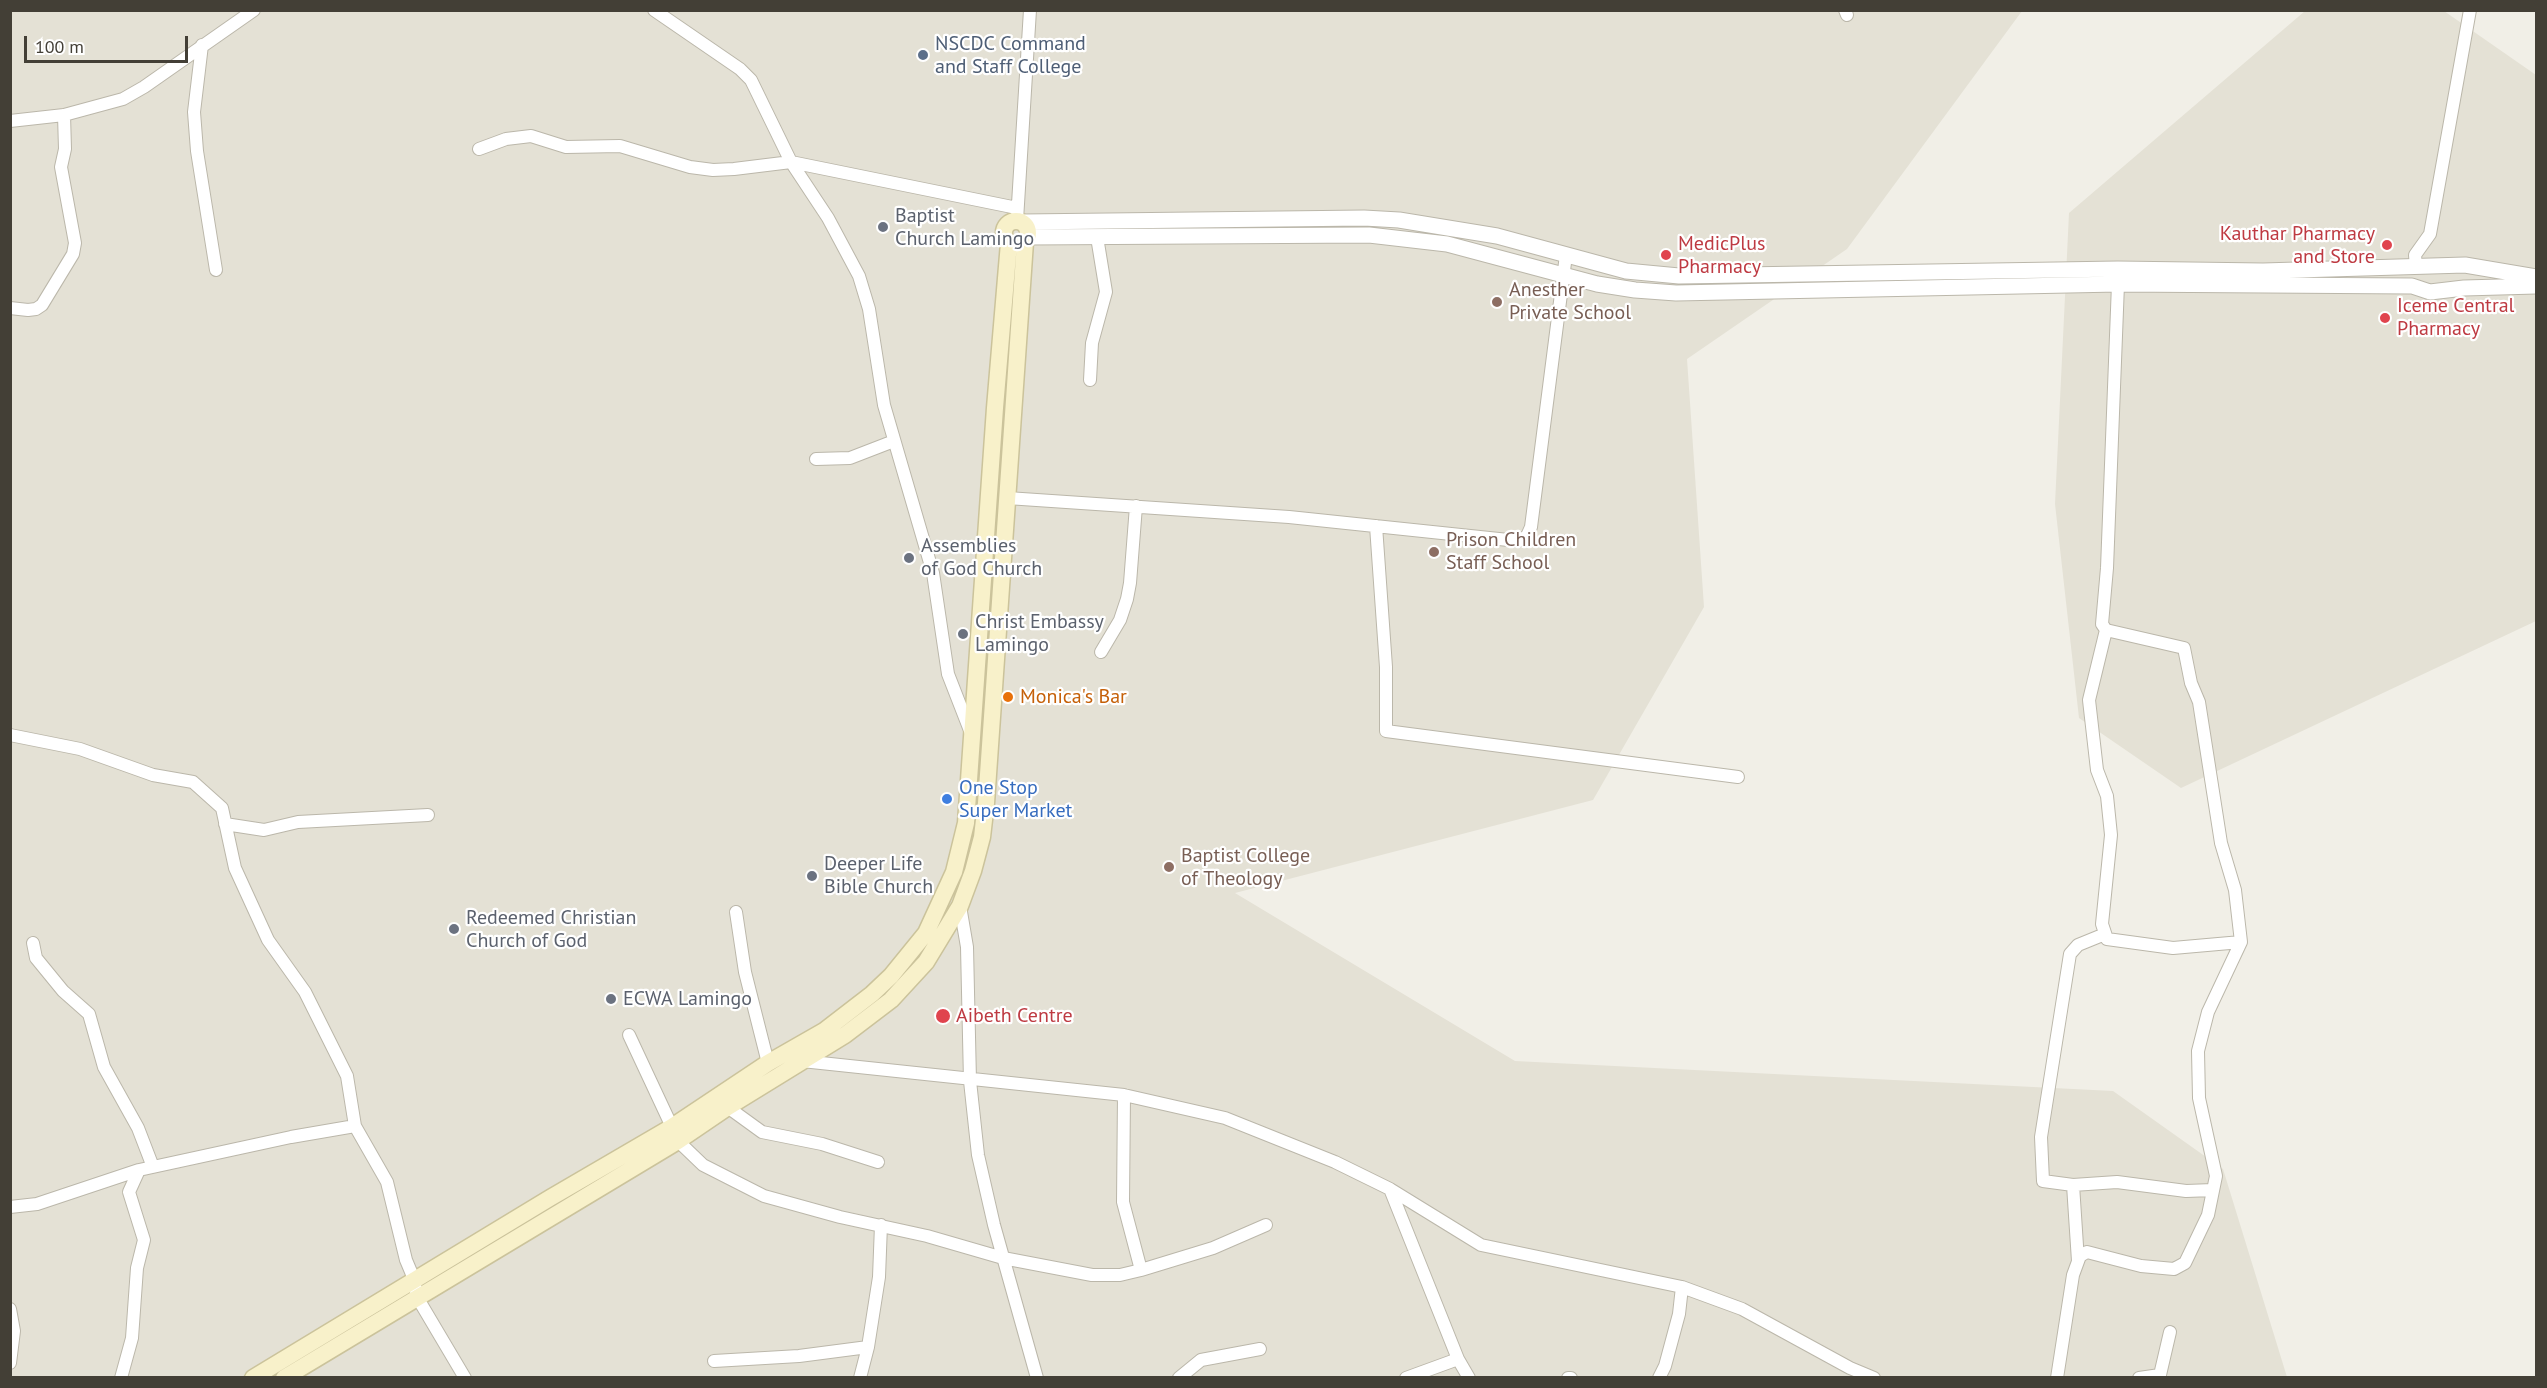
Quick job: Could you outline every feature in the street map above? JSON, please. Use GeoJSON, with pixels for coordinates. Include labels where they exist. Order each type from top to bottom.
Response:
{"type":"FeatureCollection","features":[{"type":"Feature","properties":{"kind":"main road"},"geometry":{"type":"LineString","coordinates":[[722,1102],[802,1061],[871,1017],[908,984],[926,962],[960,906],[973,871],[982,837],[986,803],[1007,498],[1020,229]]}},
{"type":"Feature","properties":{"kind":"main road"},"geometry":{"type":"LineString","coordinates":[[284,1377],[417,1297],[722,1102],[768,1063],[824,1031],[872,994],[891,976],[926,933],[950,882],[962,845],[969,797],[972,734],[1020,229]]}},
{"type":"Feature","properties":{"kind":"main road"},"geometry":{"type":"LineString","coordinates":[[253,1377],[414,1280],[675,1134]]}},
{"type":"Feature","properties":{"kind":"street"},"geometry":{"type":"LineString","coordinates":[[10,121],[64,115],[123,99],[144,87],[254,10]]}},
{"type":"Feature","properties":{"kind":"street"},"geometry":{"type":"LineString","coordinates":[[1020,229],[1030,10]]}},
{"type":"Feature","properties":{"kind":"street"},"geometry":{"type":"LineString","coordinates":[[2412,286],[2415,255],[2430,234],[2470,10]]}},
{"type":"Feature","properties":{"kind":"street"},"geometry":{"type":"LineString","coordinates":[[663,13],[752,80],[791,162],[828,218],[859,276],[869,309],[884,405],[933,573],[948,674],[972,734]]}},
{"type":"Feature","properties":{"kind":"street"},"geometry":{"type":"LineString","coordinates":[[202,45],[195,100],[195,120],[216,270]]}},
{"type":"Feature","properties":{"kind":"street"},"geometry":{"type":"LineString","coordinates":[[10,308],[36,309],[42,305],[73,254],[75,243],[61,167],[65,149],[64,115]]}},
{"type":"Feature","properties":{"kind":"street"},"geometry":{"type":"LineString","coordinates":[[479,149],[506,139],[531,136],[573,147],[620,146],[690,167],[713,170],[791,162],[1020,229],[1097,237],[1369,235],[1447,244],[1606,285],[1676,293],[2118,284],[2412,286],[2430,292],[2464,288],[2536,286]]}},
{"type":"Feature","properties":{"kind":"street"},"geometry":{"type":"LineString","coordinates":[[1020,229],[1388,219],[1497,236],[1626,270],[1679,276],[2118,269],[2263,271],[2465,265],[2536,277]]}},
{"type":"Feature","properties":{"kind":"street"},"geometry":{"type":"LineString","coordinates":[[1090,380],[1092,343],[1106,292],[1097,237]]}},
{"type":"Feature","properties":{"kind":"street"},"geometry":{"type":"LineString","coordinates":[[1007,498],[1376,526],[1518,541],[1527,536],[1531,527],[1566,255]]}},
{"type":"Feature","properties":{"kind":"street"},"geometry":{"type":"LineString","coordinates":[[2464,288],[2465,265]]}},
{"type":"Feature","properties":{"kind":"street"},"geometry":{"type":"LineString","coordinates":[[2057,1377],[2073,1275],[2080,1256],[2087,1252],[2141,1266],[2174,1269],[2185,1263],[2208,1215],[2216,1176],[2199,1098],[2198,1051],[2208,1012],[2241,942],[2235,890],[2221,843],[2199,702],[2191,683],[2184,648],[2106,630],[2102,624],[2107,568],[2118,284]]}},
{"type":"Feature","properties":{"kind":"street"},"geometry":{"type":"LineString","coordinates":[[816,459],[850,458],[894,441]]}},
{"type":"Feature","properties":{"kind":"street"},"geometry":{"type":"LineString","coordinates":[[1101,652],[1120,620],[1127,599],[1136,506]]}},
{"type":"Feature","properties":{"kind":"street"},"geometry":{"type":"LineString","coordinates":[[1376,526],[1386,667],[1386,731],[1738,777]]}},
{"type":"Feature","properties":{"kind":"street"},"geometry":{"type":"LineString","coordinates":[[2106,630],[2089,700],[2097,770],[2108,796],[2112,836],[2102,924],[2107,939],[2173,948],[2241,942]]}},
{"type":"Feature","properties":{"kind":"street"},"geometry":{"type":"LineString","coordinates":[[10,735],[80,749],[153,775],[193,782],[222,808],[235,868],[268,940],[305,992],[347,1076],[355,1126],[387,1182],[405,1260],[414,1280],[417,1297],[465,1377]]}},
{"type":"Feature","properties":{"kind":"street"},"geometry":{"type":"LineString","coordinates":[[225,824],[264,830],[308,822],[428,815]]}},
{"type":"Feature","properties":{"kind":"street"},"geometry":{"type":"LineString","coordinates":[[960,906],[967,947],[970,1081],[978,1155],[1003,1258],[1037,1377]]}},
{"type":"Feature","properties":{"kind":"street"},"geometry":{"type":"LineString","coordinates":[[736,912],[745,972],[768,1063]]}},
{"type":"Feature","properties":{"kind":"street"},"geometry":{"type":"LineString","coordinates":[[2105,934],[2078,945],[2070,954],[2041,1137],[2043,1181],[2073,1185],[2117,1182],[2186,1191],[2213,1190]]}},
{"type":"Feature","properties":{"kind":"street"},"geometry":{"type":"LineString","coordinates":[[33,943],[36,958],[63,991],[89,1014],[104,1067],[138,1128],[153,1167]]}},
{"type":"Feature","properties":{"kind":"street"},"geometry":{"type":"LineString","coordinates":[[629,1035],[675,1134],[703,1165],[764,1196],[1003,1258],[1092,1275],[1120,1275],[1141,1270],[1213,1248],[1266,1225]]}},
{"type":"Feature","properties":{"kind":"street"},"geometry":{"type":"LineString","coordinates":[[802,1061],[970,1081],[1124,1095],[1226,1118],[1335,1162],[1390,1189],[1481,1245],[1682,1287],[1742,1309],[1850,1368],[1874,1377]]}},
{"type":"Feature","properties":{"kind":"street"},"geometry":{"type":"LineString","coordinates":[[1124,1095],[1123,1202],[1141,1270]]}},
{"type":"Feature","properties":{"kind":"street"},"geometry":{"type":"LineString","coordinates":[[722,1102],[762,1132],[803,1140],[878,1162]]}},
{"type":"Feature","properties":{"kind":"street"},"geometry":{"type":"LineString","coordinates":[[10,1207],[37,1204],[139,1170],[291,1137],[355,1126]]}},
{"type":"Feature","properties":{"kind":"street"},"geometry":{"type":"LineString","coordinates":[[121,1377],[132,1338],[136,1278],[144,1240],[129,1192],[139,1170]]}},
{"type":"Feature","properties":{"kind":"street"},"geometry":{"type":"LineString","coordinates":[[2073,1185],[2078,1261]]}},
{"type":"Feature","properties":{"kind":"street"},"geometry":{"type":"LineString","coordinates":[[1390,1189],[1458,1359],[1469,1377]]}},
{"type":"Feature","properties":{"kind":"street"},"geometry":{"type":"LineString","coordinates":[[860,1377],[868,1347],[879,1277],[881,1225]]}},
{"type":"Feature","properties":{"kind":"street"},"geometry":{"type":"LineString","coordinates":[[1659,1377],[1665,1366],[1679,1314],[1682,1287]]}},
{"type":"Feature","properties":{"kind":"street"},"geometry":{"type":"LineString","coordinates":[[10,1310],[14,1331],[10,1363]]}},
{"type":"Feature","properties":{"kind":"street"},"geometry":{"type":"LineString","coordinates":[[2139,1377],[2160,1375],[2170,1332]]}},
{"type":"Feature","properties":{"kind":"street"},"geometry":{"type":"LineString","coordinates":[[714,1361],[799,1356],[868,1347]]}},
{"type":"Feature","properties":{"kind":"street"},"geometry":{"type":"LineString","coordinates":[[1179,1377],[1201,1360],[1260,1349]]}},
{"type":"Feature","properties":{"kind":"street"},"geometry":{"type":"LineString","coordinates":[[1406,1377],[1458,1359]]}},
{"type":"Feature","properties":{"kind":"shaded area"},"geometry":{"type":"Polygon","coordinates":[[[10,11],[2022,11],[1847,249],[1687,359],[1704,607],[1593,800],[1235,893],[1515,1061],[2113,1091],[2223,1169],[2287,1377],[11,1377],[10,11]]]}},
{"type":"Feature","properties":{"kind":"shaded area"},"geometry":{"type":"Polygon","coordinates":[[[2305,11],[2444,11],[2536,75],[2536,621],[2181,788],[2079,718],[2055,504],[2069,213],[2305,11]]]}},
{"type":"Feature","properties":{"kind":"place","name":"NSCDC Command and Staff College"},"geometry":{"type":"Point","coordinates":[923,55]}},
{"type":"Feature","properties":{"kind":"place","name":"Baptist Church Lamingo"},"geometry":{"type":"Point","coordinates":[883,227]}},
{"type":"Feature","properties":{"kind":"place","name":"Kauthar Pharmacy and Store"},"geometry":{"type":"Point","coordinates":[2387,245]}},
{"type":"Feature","properties":{"kind":"place","name":"MedicPlus Pharmacy"},"geometry":{"type":"Point","coordinates":[1666,255]}},
{"type":"Feature","properties":{"kind":"place","name":"Anesther Private School"},"geometry":{"type":"Point","coordinates":[1497,302]}},
{"type":"Feature","properties":{"kind":"place","name":"Iceme Central Pharmacy"},"geometry":{"type":"Point","coordinates":[2385,318]}},
{"type":"Feature","properties":{"kind":"place","name":"Prison Children Staff School"},"geometry":{"type":"Point","coordinates":[1434,552]}},
{"type":"Feature","properties":{"kind":"place","name":"Assemblies of God Church"},"geometry":{"type":"Point","coordinates":[909,558]}},
{"type":"Feature","properties":{"kind":"place","name":"Christ Embassy Lamingo"},"geometry":{"type":"Point","coordinates":[963,634]}},
{"type":"Feature","properties":{"kind":"place","name":"Monica's Bar"},"geometry":{"type":"Point","coordinates":[1008,697]}},
{"type":"Feature","properties":{"kind":"place","name":"One Stop Super Market"},"geometry":{"type":"Point","coordinates":[947,799]}},
{"type":"Feature","properties":{"kind":"place","name":"Baptist College of Theology"},"geometry":{"type":"Point","coordinates":[1169,867]}},
{"type":"Feature","properties":{"kind":"place","name":"Deeper Life Bible Church"},"geometry":{"type":"Point","coordinates":[812,876]}},
{"type":"Feature","properties":{"kind":"place","name":"Redeemed Christian Church of God"},"geometry":{"type":"Point","coordinates":[454,929]}},
{"type":"Feature","properties":{"kind":"place","name":"ECWA Lamingo"},"geometry":{"type":"Point","coordinates":[611,999]}},
{"type":"Feature","properties":{"kind":"place","name":"Aibeth Centre"},"geometry":{"type":"Point","coordinates":[943,1016]}}]}
